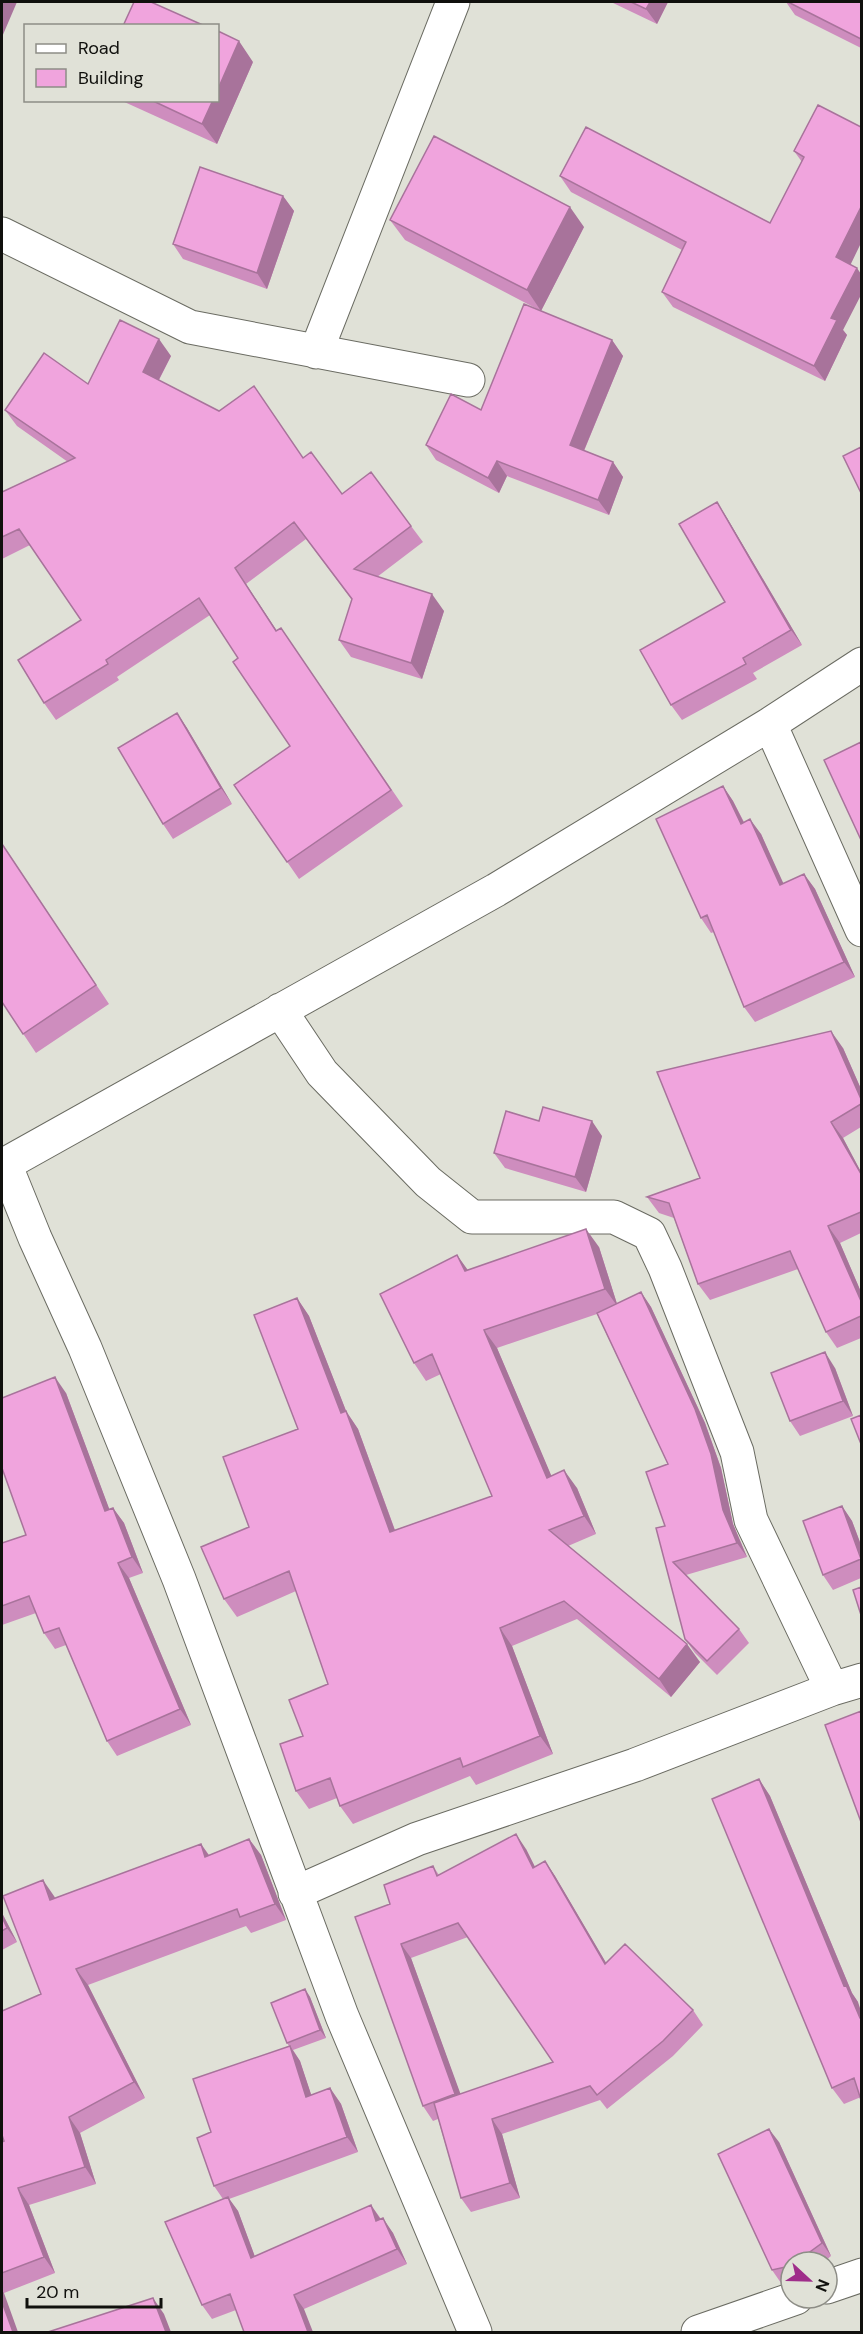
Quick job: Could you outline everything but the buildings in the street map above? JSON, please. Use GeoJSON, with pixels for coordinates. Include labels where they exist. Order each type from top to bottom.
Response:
{"type":"FeatureCollection","features":[{"type":"Feature","properties":{"kind":"street"},"geometry":{"type":"LineString","coordinates":[[316,352],[453,2]]}},
{"type":"Feature","properties":{"kind":"street"},"geometry":{"type":"LineString","coordinates":[[2,234],[190,327],[468,380]]}},
{"type":"Feature","properties":{"kind":"street"},"geometry":{"type":"LineString","coordinates":[[475,2332],[342,2016],[314,1935],[295,1893],[174,1568],[85,1348],[3,1165],[496,890],[770,724],[861,664]]}},
{"type":"Feature","properties":{"kind":"street"},"geometry":{"type":"LineString","coordinates":[[770,724],[861,930]]}},
{"type":"Feature","properties":{"kind":"street"},"geometry":{"type":"LineString","coordinates":[[280,1010],[322,1073],[428,1182],[472,1217],[614,1217],[649,1234],[665,1268],[737,1452],[751,1520],[847,1685],[635,1765],[417,1839],[295,1893]]}},
{"type":"Feature","properties":{"kind":"street"},"geometry":{"type":"LineString","coordinates":[[839,2283],[861,2275]]}},
{"type":"Feature","properties":{"kind":"street"},"geometry":{"type":"LineString","coordinates":[[698,2332],[753,2323],[779,2308]]}}]}
